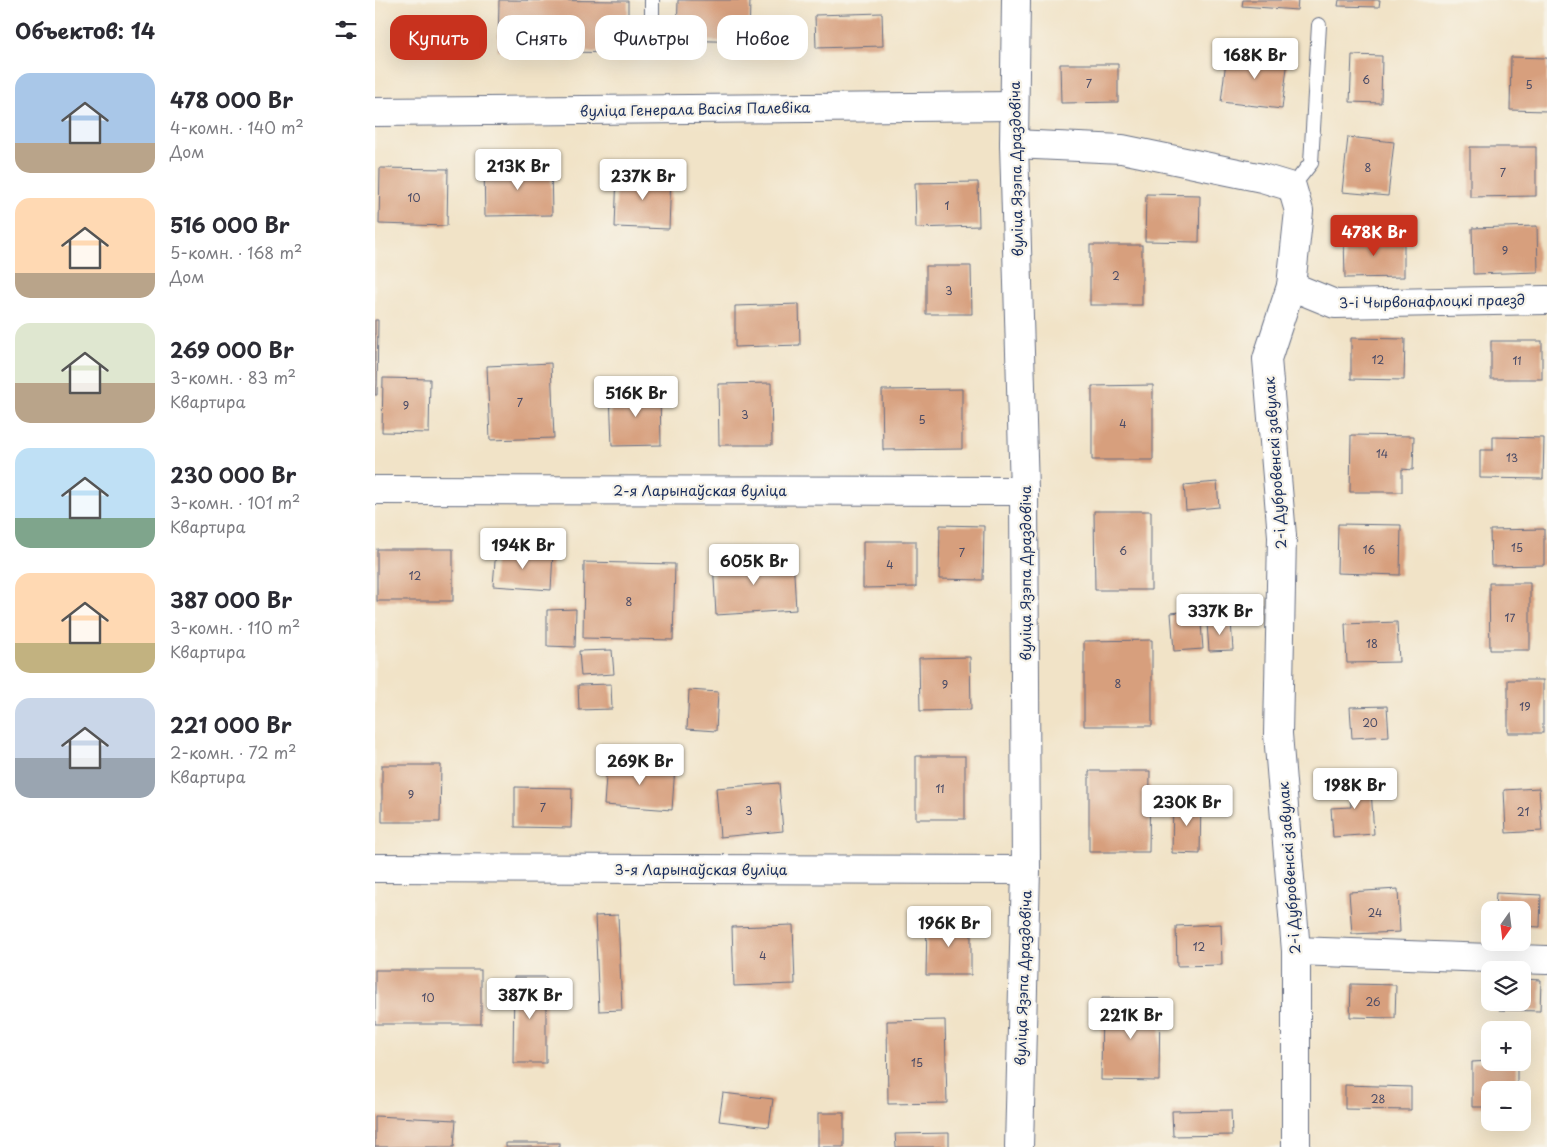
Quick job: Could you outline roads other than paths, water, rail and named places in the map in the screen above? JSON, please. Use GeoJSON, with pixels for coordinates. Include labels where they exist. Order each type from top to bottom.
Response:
{"type":"FeatureCollection","features":[{"type":"Feature","properties":{"kind":"street","name":"вуліца Язэпа Драздовіча"},"geometry":{"type":"LineString","coordinates":[[1016,0],[1014,144],[1024,491],[1026,870],[1019,1147]]}},
{"type":"Feature","properties":{"kind":"street","name":"вуліца Генерала Васіля Палевіка"},"geometry":{"type":"LineString","coordinates":[[375,112],[1014,106]]}},
{"type":"Feature","properties":{"kind":"street"},"geometry":{"type":"LineString","coordinates":[[1014,144],[1122,149],[1262,178],[1292,187]]}},
{"type":"Feature","properties":{"kind":"street","name":"2-і Дубровенскі завулак"},"geometry":{"type":"LineString","coordinates":[[1292,187],[1299,211],[1291,286],[1267,360],[1282,536],[1278,734],[1296,951],[1296,1147]]}},
{"type":"Feature","properties":{"kind":"street","name":"3-і Чырвонафлоцкі праезд"},"geometry":{"type":"LineString","coordinates":[[1291,286],[1335,304],[1547,300]]}},
{"type":"Feature","properties":{"kind":"street","name":"2-я Ларынаўская вуліца"},"geometry":{"type":"LineString","coordinates":[[375,490],[1024,491]]}},
{"type":"Feature","properties":{"kind":"street","name":"3-я Ларынаўская вуліца"},"geometry":{"type":"LineString","coordinates":[[375,868],[1026,870]]}},
{"type":"Feature","properties":{"kind":"street"},"geometry":{"type":"LineString","coordinates":[[1296,951],[1547,960]]}},
{"type":"Feature","properties":{"kind":"lane"},"geometry":{"type":"LineString","coordinates":[[652,0],[652,15]]}},
{"type":"Feature","properties":{"kind":"lane"},"geometry":{"type":"LineString","coordinates":[[1292,187],[1311,164],[1319,25]]}}]}
